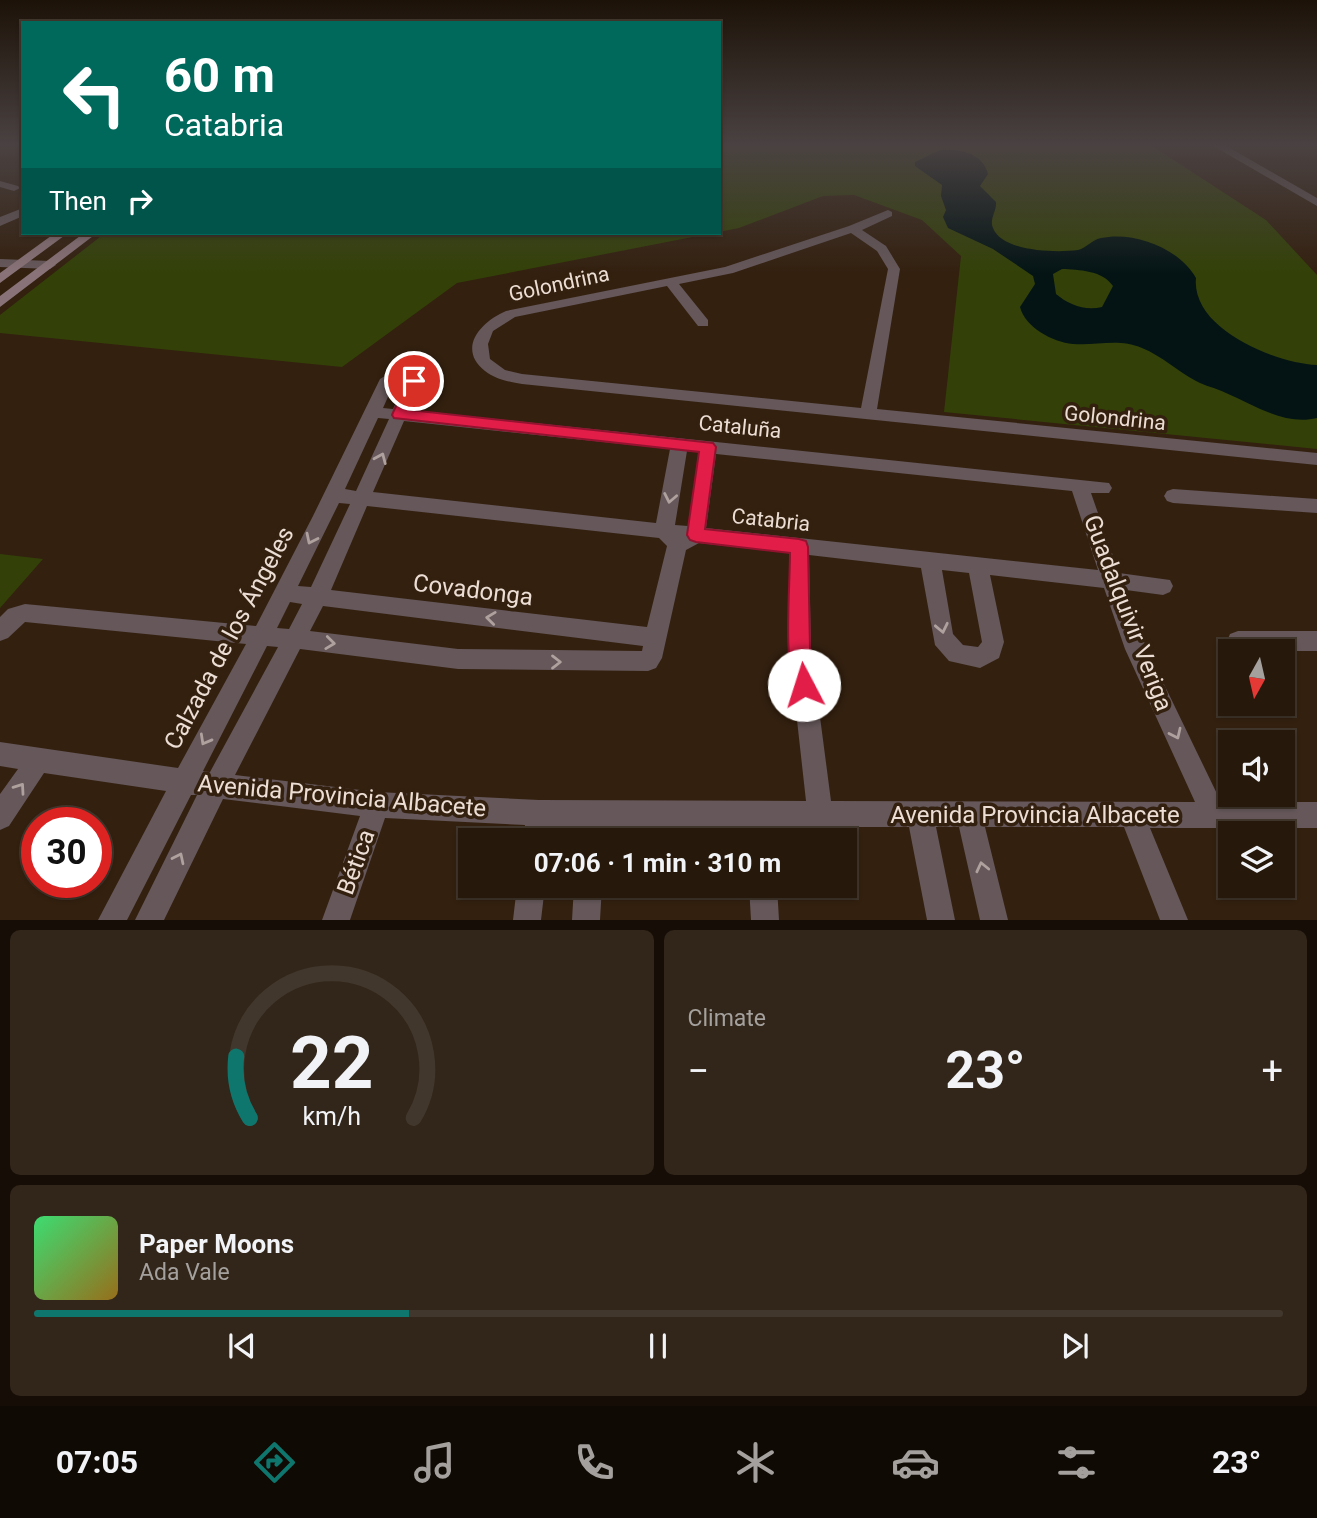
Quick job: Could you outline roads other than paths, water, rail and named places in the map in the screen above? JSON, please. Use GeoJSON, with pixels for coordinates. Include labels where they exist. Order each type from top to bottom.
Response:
{"type":"FeatureCollection","features":[{"type":"Feature","properties":{"kind":"main road"},"geometry":{"type":"LineString","coordinates":[[6,270],[59,235]]}},
{"type":"Feature","properties":{"kind":"main road"},"geometry":{"type":"LineString","coordinates":[[0,303],[88,235]]}},
{"type":"Feature","properties":{"kind":"street"},"geometry":{"type":"LineString","coordinates":[[11,187],[15,188]]}},
{"type":"Feature","properties":{"kind":"street"},"geometry":{"type":"LineString","coordinates":[[1289,187],[1317,203]]}},
{"type":"Feature","properties":{"kind":"street"},"geometry":{"type":"LineString","coordinates":[[0,222],[21,212]]}},
{"type":"Feature","properties":{"kind":"street","name":"Golondrina"},"geometry":{"type":"LineString","coordinates":[[888,214],[853,229],[728,270],[511,314],[490,325],[483,335],[480,354],[486,366],[502,376],[522,379],[1317,458]]}},
{"type":"Feature","properties":{"kind":"street"},"geometry":{"type":"LineString","coordinates":[[853,229],[882,249],[893,263],[894,270],[868,415]]}},
{"type":"Feature","properties":{"kind":"street"},"geometry":{"type":"LineString","coordinates":[[6,270],[50,265]]}},
{"type":"Feature","properties":{"kind":"street"},"geometry":{"type":"LineString","coordinates":[[6,270],[38,274]]}},
{"type":"Feature","properties":{"kind":"street"},"geometry":{"type":"LineString","coordinates":[[670,282],[703,323]]}},
{"type":"Feature","properties":{"kind":"street","name":"Calzada de los Ángeles"},"geometry":{"type":"LineString","coordinates":[[111,919],[285,593],[388,379]]}},
{"type":"Feature","properties":{"kind":"street"},"geometry":{"type":"LineString","coordinates":[[149,919],[216,785],[317,597],[364,498],[414,381]]}},
{"type":"Feature","properties":{"kind":"street","name":"Cataluña"},"geometry":{"type":"LineString","coordinates":[[373,412],[1103,488]]}},
{"type":"Feature","properties":{"kind":"street"},"geometry":{"type":"LineString","coordinates":[[0,631],[15,616],[25,613],[295,639],[486,661],[648,662],[653,648],[671,539],[680,444]]}},
{"type":"Feature","properties":{"kind":"street"},"geometry":{"type":"LineString","coordinates":[[696,535],[708,447]]}},
{"type":"Feature","properties":{"kind":"street","name":"Guadalquivir Veriga"},"geometry":{"type":"LineString","coordinates":[[1079,486],[1136,649],[1214,815]]}},
{"type":"Feature","properties":{"kind":"street","name":"Catabria"},"geometry":{"type":"LineString","coordinates":[[333,495],[671,539],[696,535],[1163,586]]}},
{"type":"Feature","properties":{"kind":"street"},"geometry":{"type":"LineString","coordinates":[[1173,496],[1317,506]]}},
{"type":"Feature","properties":{"kind":"street"},"geometry":{"type":"LineString","coordinates":[[799,547],[802,666],[820,814]]}},
{"type":"Feature","properties":{"kind":"street"},"geometry":{"type":"LineString","coordinates":[[930,561],[943,638],[957,654],[980,658],[991,651],[993,642],[978,566]]}},
{"type":"Feature","properties":{"kind":"street","name":"Covadonga"},"geometry":{"type":"LineString","coordinates":[[285,593],[653,648]]}},
{"type":"Feature","properties":{"kind":"street"},"geometry":{"type":"LineString","coordinates":[[1295,642],[1317,642]]}},
{"type":"Feature","properties":{"kind":"street","name":"Avenida Provincia Albacete"},"geometry":{"type":"LineString","coordinates":[[0,754],[183,781],[377,805],[539,813],[592,827],[759,814],[1317,815]]}},
{"type":"Feature","properties":{"kind":"street"},"geometry":{"type":"LineString","coordinates":[[0,817],[39,759]]}},
{"type":"Feature","properties":{"kind":"street","name":"Bética"},"geometry":{"type":"LineString","coordinates":[[335,919],[377,805]]}},
{"type":"Feature","properties":{"kind":"street"},"geometry":{"type":"LineString","coordinates":[[537,828],[539,813]]}},
{"type":"Feature","properties":{"kind":"street"},"geometry":{"type":"LineString","coordinates":[[759,814],[760,828]]}},
{"type":"Feature","properties":{"kind":"street"},"geometry":{"type":"LineString","coordinates":[[920,815],[941,919]]}},
{"type":"Feature","properties":{"kind":"street"},"geometry":{"type":"LineString","coordinates":[[969,815],[994,919]]}},
{"type":"Feature","properties":{"kind":"street"},"geometry":{"type":"LineString","coordinates":[[1132,816],[1174,919]]}},
{"type":"Feature","properties":{"kind":"street"},"geometry":{"type":"LineString","coordinates":[[527,919],[530,898]]}},
{"type":"Feature","properties":{"kind":"street"},"geometry":{"type":"LineString","coordinates":[[586,919],[587,898]]}},
{"type":"Feature","properties":{"kind":"street"},"geometry":{"type":"LineString","coordinates":[[764,898],[765,919]]}}]}
